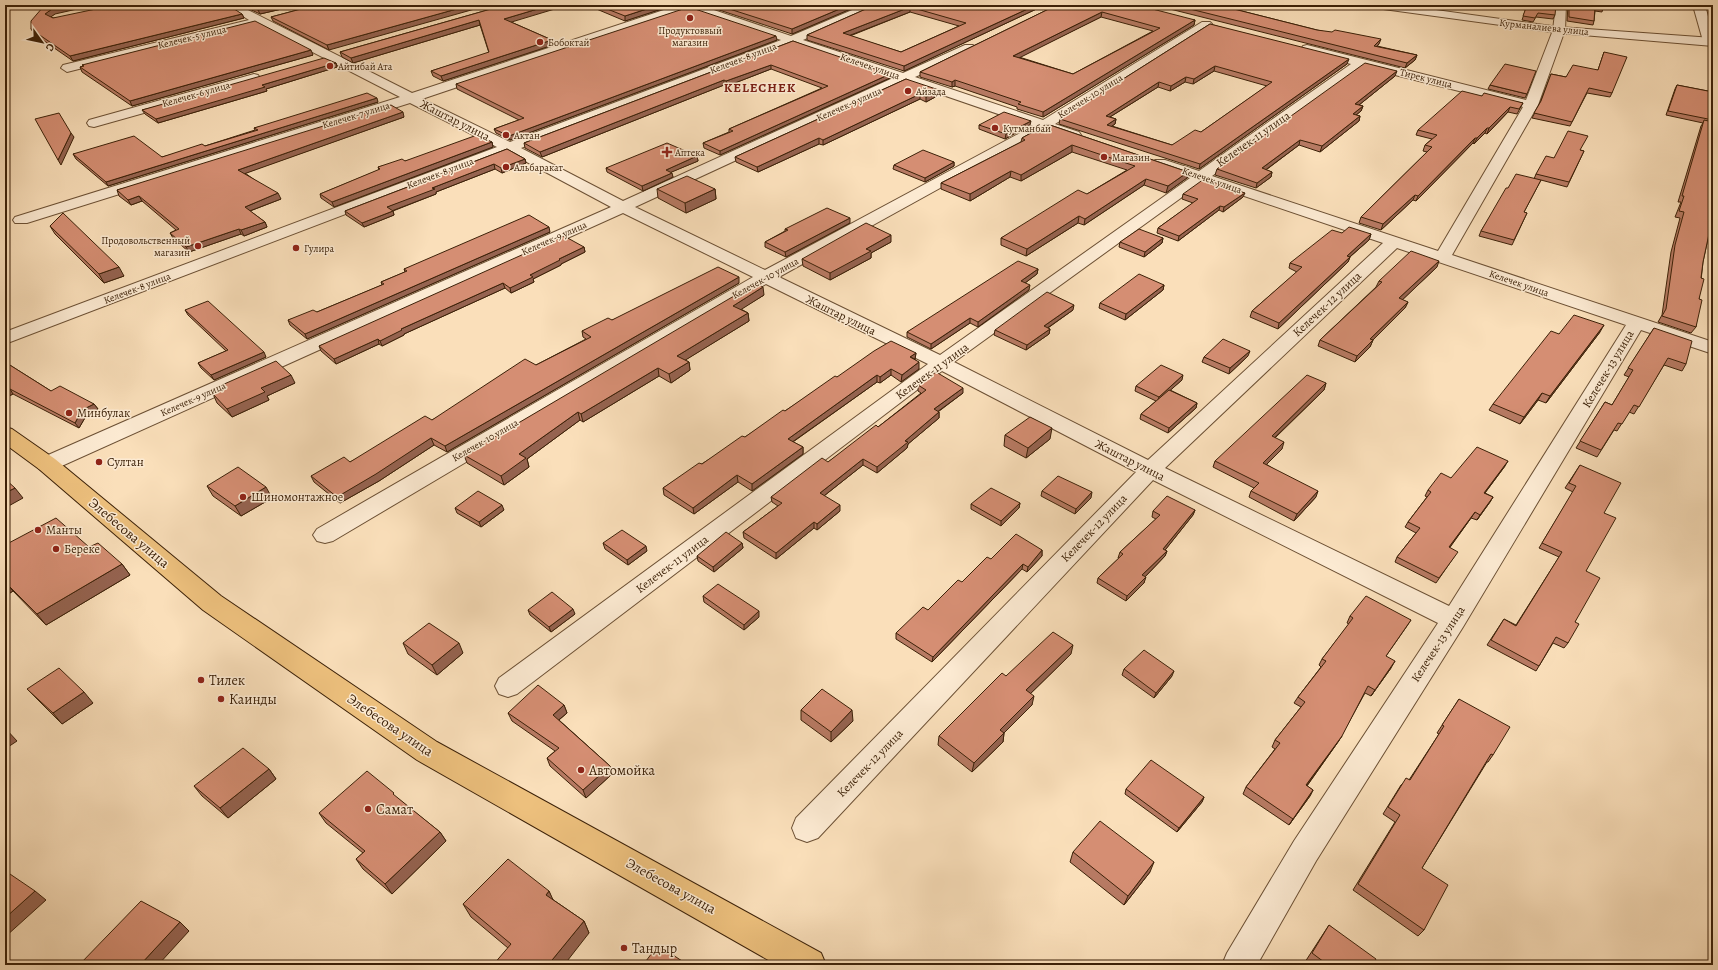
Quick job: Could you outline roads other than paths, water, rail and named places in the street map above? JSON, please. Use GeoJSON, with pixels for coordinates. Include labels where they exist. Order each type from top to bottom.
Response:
{"type":"FeatureCollection","features":[{"type":"Feature","properties":{"kind":"main road","name":"Элебесова улица"},"geometry":{"type":"LineString","coordinates":[[5,434],[47,464],[212,603],[427,752],[796,962]]}},
{"type":"Feature","properties":{"kind":"street","name":"Жаштар улица"},"geometry":{"type":"LineString","coordinates":[[230,5],[266,19],[329,57],[509,147],[623,207],[764,278],[942,363],[1150,470],[1454,620]]}},
{"type":"Feature","properties":{"kind":"street","name":"Келечек улица"},"geometry":{"type":"LineString","coordinates":[[689,5],[1089,140]]}},
{"type":"Feature","properties":{"kind":"street","name":"Келечек-7 улица"},"geometry":{"type":"LineString","coordinates":[[21,220],[411,98],[689,5]]}},
{"type":"Feature","properties":{"kind":"street","name":"Келечек-8 улица"},"geometry":{"type":"LineString","coordinates":[[5,338],[792,40],[873,5]]}},
{"type":"Feature","properties":{"kind":"street","name":"Курманалиева улица"},"geometry":{"type":"LineString","coordinates":[[1376,5],[1417,9],[1558,30],[1711,41]]}},
{"type":"Feature","properties":{"kind":"street"},"geometry":{"type":"LineString","coordinates":[[1443,257],[1531,105],[1558,30],[1561,5]]}},
{"type":"Feature","properties":{"kind":"street"},"geometry":{"type":"LineString","coordinates":[[1700,9],[1711,41]]}},
{"type":"Feature","properties":{"kind":"street","name":"Келечек-5 улица"},"geometry":{"type":"LineString","coordinates":[[67,68],[266,19]]}},
{"type":"Feature","properties":{"kind":"street","name":"Келечек-10 улица"},"geometry":{"type":"LineString","coordinates":[[325,535],[764,278],[1044,125],[1207,24]]}},
{"type":"Feature","properties":{"kind":"street","name":"Келечек-9 улица"},"geometry":{"type":"LineString","coordinates":[[47,464],[623,207],[982,42]]}},
{"type":"Feature","properties":{"kind":"street","name":"Тирек улица"},"geometry":{"type":"LineString","coordinates":[[1299,47],[1531,105]]}},
{"type":"Feature","properties":{"kind":"street","name":"Келечек-11 улица"},"geometry":{"type":"LineString","coordinates":[[508,686],[942,363],[1200,176],[1361,62]]}},
{"type":"Feature","properties":{"kind":"street","name":"Келечек-6 улица"},"geometry":{"type":"LineString","coordinates":[[94,123],[268,74]]}},
{"type":"Feature","properties":{"kind":"street","name":"Келечек улица"},"geometry":{"type":"LineString","coordinates":[[1148,159],[1713,348]]}},
{"type":"Feature","properties":{"kind":"street","name":"Келечек-12 улица"},"geometry":{"type":"LineString","coordinates":[[807,828],[1150,470],[1393,242]]}},
{"type":"Feature","properties":{"kind":"street","name":"Келечек-13 улица"},"geometry":{"type":"LineString","coordinates":[[1238,965],[1305,851],[1454,620],[1636,323]]}},
{"type":"Feature","properties":{"kind":"place","name":"Продуктоввый магазин"},"geometry":{"type":"Point","coordinates":[690,18]}},
{"type":"Feature","properties":{"kind":"place","name":"Бобоктай"},"geometry":{"type":"Point","coordinates":[540,42]}},
{"type":"Feature","properties":{"kind":"place","name":"Айтибай Ата"},"geometry":{"type":"Point","coordinates":[330,66]}},
{"type":"Feature","properties":{"kind":"place","name":"Айзада"},"geometry":{"type":"Point","coordinates":[908,91]}},
{"type":"Feature","properties":{"kind":"place","name":"Кутманбай"},"geometry":{"type":"Point","coordinates":[995,128]}},
{"type":"Feature","properties":{"kind":"place","name":"Актан"},"geometry":{"type":"Point","coordinates":[506,135]}},
{"type":"Feature","properties":{"kind":"place","name":"Аптека"},"geometry":{"type":"Point","coordinates":[667,152]}},
{"type":"Feature","properties":{"kind":"place","name":"Магазин"},"geometry":{"type":"Point","coordinates":[1104,157]}},
{"type":"Feature","properties":{"kind":"place","name":"Альбаракат"},"geometry":{"type":"Point","coordinates":[506,167]}},
{"type":"Feature","properties":{"kind":"place","name":"Продовольственный магазин"},"geometry":{"type":"Point","coordinates":[198,246]}},
{"type":"Feature","properties":{"kind":"place","name":"Гулира"},"geometry":{"type":"Point","coordinates":[296,248]}},
{"type":"Feature","properties":{"kind":"place","name":"Минбулак"},"geometry":{"type":"Point","coordinates":[69,413]}},
{"type":"Feature","properties":{"kind":"place","name":"Султан"},"geometry":{"type":"Point","coordinates":[99,462]}},
{"type":"Feature","properties":{"kind":"place","name":"Шиномонтажное"},"geometry":{"type":"Point","coordinates":[243,497]}},
{"type":"Feature","properties":{"kind":"place","name":"Манты"},"geometry":{"type":"Point","coordinates":[38,530]}},
{"type":"Feature","properties":{"kind":"place","name":"Береке"},"geometry":{"type":"Point","coordinates":[56,549]}},
{"type":"Feature","properties":{"kind":"place","name":"Тилек"},"geometry":{"type":"Point","coordinates":[201,680]}},
{"type":"Feature","properties":{"kind":"place","name":"Каинды"},"geometry":{"type":"Point","coordinates":[221,699]}},
{"type":"Feature","properties":{"kind":"place","name":"Автомойка"},"geometry":{"type":"Point","coordinates":[581,770]}},
{"type":"Feature","properties":{"kind":"place","name":"Самат"},"geometry":{"type":"Point","coordinates":[368,809]}},
{"type":"Feature","properties":{"kind":"place","name":"Тандыр"},"geometry":{"type":"Point","coordinates":[624,948]}},
{"type":"Feature","properties":{"kind":"district","name":"KELECHEK"},"geometry":{"type":"Point","coordinates":[760,87]}}]}
